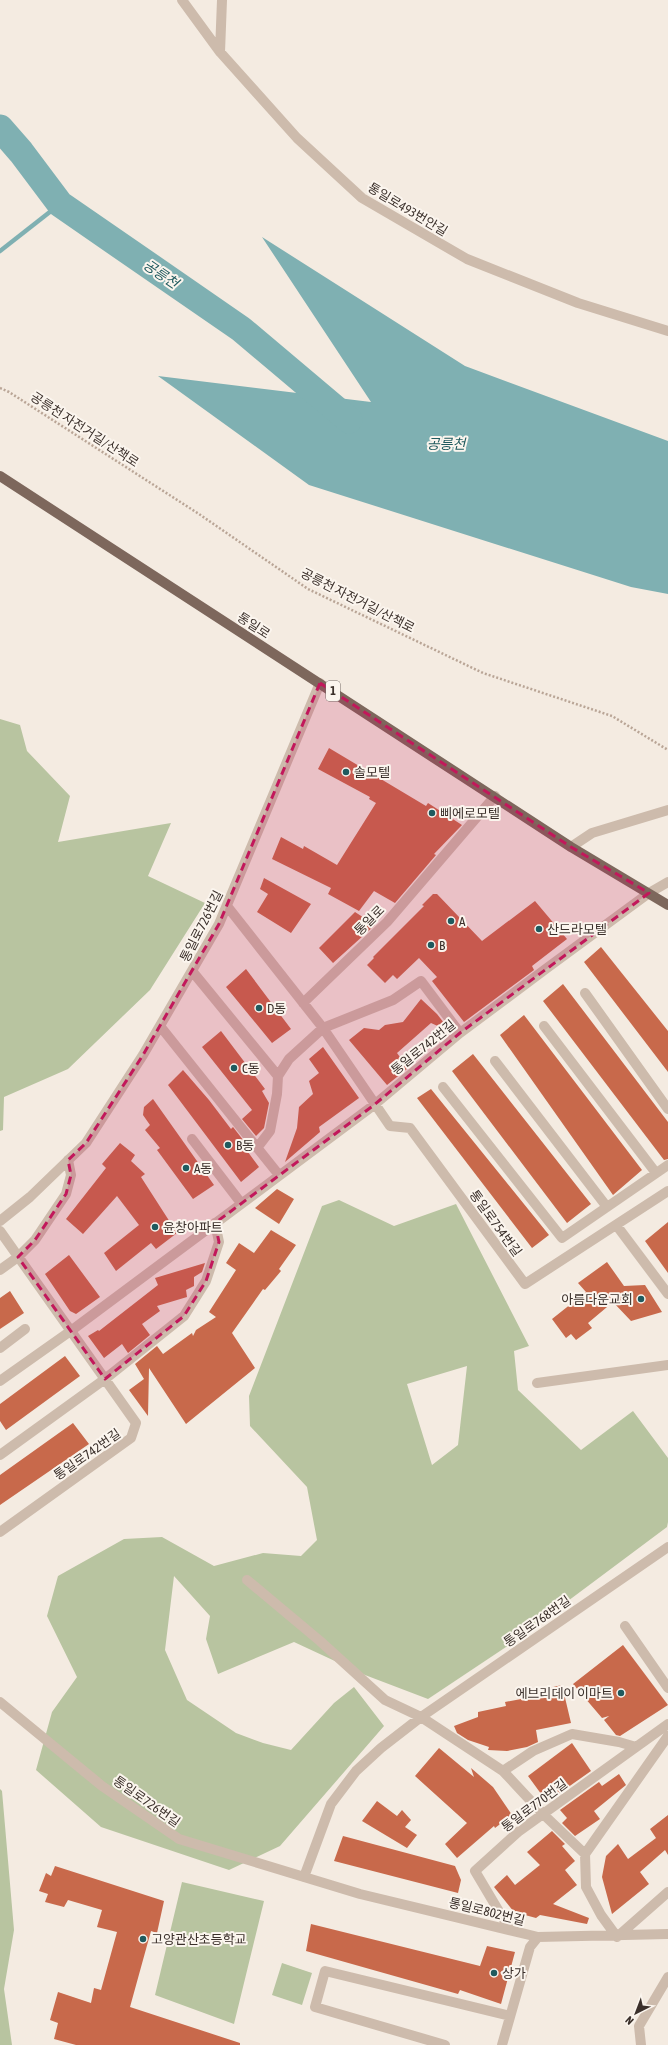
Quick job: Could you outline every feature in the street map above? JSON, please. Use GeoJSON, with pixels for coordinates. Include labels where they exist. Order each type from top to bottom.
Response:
{"type":"FeatureCollection","features":[{"type":"Feature","properties":{"kind":"main road","name":"통일로"},"geometry":{"type":"LineString","coordinates":[[0,476],[495,796],[571,847],[668,904]]}},
{"type":"Feature","properties":{"kind":"street","name":"통일로493번안길"},"geometry":{"type":"LineString","coordinates":[[182,0],[220,52],[297,138],[362,198],[467,259],[578,304],[668,331]]}},
{"type":"Feature","properties":{"kind":"street"},"geometry":{"type":"LineString","coordinates":[[220,52],[222,0]]}},
{"type":"Feature","properties":{"kind":"street","name":"통일로726번길"},"geometry":{"type":"LineString","coordinates":[[0,1221],[30,1197],[86,1143],[143,1055],[219,924],[320,683]]}},
{"type":"Feature","properties":{"kind":"street","name":"통일로"},"geometry":{"type":"LineString","coordinates":[[303,1002],[387,922],[495,796]]}},
{"type":"Feature","properties":{"kind":"street"},"geometry":{"type":"LineString","coordinates":[[571,847],[592,833],[668,810]]}},
{"type":"Feature","properties":{"kind":"street"},"geometry":{"type":"LineString","coordinates":[[649,893],[668,882]]}},
{"type":"Feature","properties":{"kind":"street","name":"통일로742번길"},"geometry":{"type":"LineString","coordinates":[[0,1381],[72,1330],[374,1105],[460,1033],[649,893]]}},
{"type":"Feature","properties":{"kind":"street"},"geometry":{"type":"LineString","coordinates":[[227,906],[323,1028],[374,1105]]}},
{"type":"Feature","properties":{"kind":"street"},"geometry":{"type":"LineString","coordinates":[[192,971],[278,1076]]}},
{"type":"Feature","properties":{"kind":"street"},"geometry":{"type":"LineString","coordinates":[[257,1148],[270,1131],[277,1094],[278,1076],[289,1059],[323,1028],[393,1000],[421,981],[460,1033]]}},
{"type":"Feature","properties":{"kind":"street"},"geometry":{"type":"LineString","coordinates":[[585,993],[668,1108]]}},
{"type":"Feature","properties":{"kind":"street"},"geometry":{"type":"LineString","coordinates":[[160,1026],[279,1175]]}},
{"type":"Feature","properties":{"kind":"street"},"geometry":{"type":"LineString","coordinates":[[544,1026],[656,1173]]}},
{"type":"Feature","properties":{"kind":"street"},"geometry":{"type":"LineString","coordinates":[[495,1061],[607,1207]]}},
{"type":"Feature","properties":{"kind":"street"},"geometry":{"type":"LineString","coordinates":[[443,1087],[562,1238],[668,1165]]}},
{"type":"Feature","properties":{"kind":"street","name":"통일로754번길"},"geometry":{"type":"LineString","coordinates":[[374,1105],[390,1126],[410,1128],[525,1284],[617,1226],[668,1191]]}},
{"type":"Feature","properties":{"kind":"street"},"geometry":{"type":"LineString","coordinates":[[192,1139],[241,1204]]}},
{"type":"Feature","properties":{"kind":"street"},"geometry":{"type":"LineString","coordinates":[[0,1270],[18,1257],[36,1240],[66,1194],[71,1175],[68,1160]]}},
{"type":"Feature","properties":{"kind":"street"},"geometry":{"type":"LineString","coordinates":[[0,1455],[105,1379],[184,1316],[206,1281],[215,1255],[219,1242],[215,1223]]}},
{"type":"Feature","properties":{"kind":"street"},"geometry":{"type":"LineString","coordinates":[[617,1226],[668,1294]]}},
{"type":"Feature","properties":{"kind":"street"},"geometry":{"type":"LineString","coordinates":[[0,1231],[72,1330]]}},
{"type":"Feature","properties":{"kind":"street"},"geometry":{"type":"LineString","coordinates":[[0,1348],[25,1329]]}},
{"type":"Feature","properties":{"kind":"street","name":"통일로742번길"},"geometry":{"type":"LineString","coordinates":[[0,1532],[132,1438],[136,1423],[72,1330]]}},
{"type":"Feature","properties":{"kind":"street"},"geometry":{"type":"LineString","coordinates":[[537,1383],[668,1366]]}},
{"type":"Feature","properties":{"kind":"street","name":"통일로768번길"},"geometry":{"type":"LineString","coordinates":[[304,1877],[331,1804],[356,1771],[381,1748],[422,1717],[668,1547]]}},
{"type":"Feature","properties":{"kind":"street"},"geometry":{"type":"LineString","coordinates":[[247,1580],[320,1641],[384,1700],[422,1717],[504,1771],[543,1814],[586,1854]]}},
{"type":"Feature","properties":{"kind":"street"},"geometry":{"type":"LineString","coordinates":[[625,1626],[668,1688]]}},
{"type":"Feature","properties":{"kind":"street","name":"통일로726번길"},"geometry":{"type":"LineString","coordinates":[[0,1702],[102,1786],[179,1839],[304,1877]]}},
{"type":"Feature","properties":{"kind":"street","name":"통일로770번길"},"geometry":{"type":"LineString","coordinates":[[510,1930],[475,1871],[518,1832],[668,1724]]}},
{"type":"Feature","properties":{"kind":"street"},"geometry":{"type":"LineString","coordinates":[[504,1771],[533,1751],[572,1734],[619,1742],[636,1747]]}},
{"type":"Feature","properties":{"kind":"street"},"geometry":{"type":"LineString","coordinates":[[668,1736],[586,1854],[586,1887],[601,1915],[617,1937],[668,1892]]}},
{"type":"Feature","properties":{"kind":"street","name":"통일로802번길"},"geometry":{"type":"LineString","coordinates":[[304,1877],[360,1894],[538,1937],[617,1937],[668,1934]]}},
{"type":"Feature","properties":{"kind":"street"},"geometry":{"type":"LineString","coordinates":[[502,2045],[530,1947],[538,1937]]}},
{"type":"Feature","properties":{"kind":"street"},"geometry":{"type":"LineString","coordinates":[[445,2045],[314,2007],[324,1971],[510,2016]]}},
{"type":"Feature","properties":{"kind":"street"},"geometry":{"type":"LineString","coordinates":[[641,2045],[639,2026],[668,1977]]}},
{"type":"Feature","properties":{"kind":"path","name":"공릉천 자전거길/산책로"},"geometry":{"type":"LineString","coordinates":[[0,388],[9,392],[199,514],[308,589],[483,672],[612,716],[668,750]]}},
{"type":"Feature","properties":{"kind":"highlighted area"},"geometry":{"type":"Polygon","coordinates":[[[320,683],[571,847],[649,893],[460,1033],[374,1105],[215,1223],[219,1242],[206,1281],[184,1316],[105,1379],[18,1257],[35,1240],[66,1194],[71,1175],[68,1160],[86,1143],[143,1055],[219,924],[320,683]]]}},
{"type":"Feature","properties":{"kind":"green space"},"geometry":{"type":"Polygon","coordinates":[[[0,719],[20,725],[27,751],[70,796],[58,842],[171,823],[148,876],[205,903],[150,990],[68,1069],[4,1097],[3,1130],[0,1131],[0,719]]]}},
{"type":"Feature","properties":{"kind":"green space"},"geometry":{"type":"Polygon","coordinates":[[[339,1200],[394,1226],[456,1204],[529,1346],[514,1351],[518,1390],[581,1450],[633,1411],[668,1458],[668,1522],[667,1527],[509,1645],[428,1699],[365,1675],[294,1642],[218,1674],[206,1639],[210,1616],[174,1576],[165,1650],[187,1700],[236,1733],[263,1743],[291,1750],[334,1703],[354,1687],[384,1726],[280,1846],[229,1870],[101,1827],[36,1770],[52,1712],[77,1677],[47,1616],[58,1576],[124,1539],[162,1537],[214,1566],[263,1553],[301,1556],[317,1540],[307,1487],[250,1426],[249,1396],[322,1206],[339,1200]],[[467,1366],[407,1384],[432,1465],[458,1445],[467,1366]]]}},
{"type":"Feature","properties":{"kind":"green space"},"geometry":{"type":"Polygon","coordinates":[[[0,1789],[2,1791],[14,1930],[4,1989],[12,2045],[0,2045],[0,1789]]]}},
{"type":"Feature","properties":{"kind":"green space"},"geometry":{"type":"Polygon","coordinates":[[[182,1882],[264,1901],[234,2024],[155,1995],[182,1882]]]}},
{"type":"Feature","properties":{"kind":"green space"},"geometry":{"type":"Polygon","coordinates":[[[282,1963],[312,1973],[302,2005],[272,1995],[282,1963]]]}},
{"type":"Feature","properties":{"kind":"water","name":"공릉천"},"geometry":{"type":"Polygon","coordinates":[[[262,237],[465,366],[668,441],[668,594],[631,587],[309,485],[158,376],[371,402],[262,237]]]}},
{"type":"Feature","properties":{"kind":"building"},"geometry":{"type":"Polygon","coordinates":[[[329,748],[426,806],[428,803],[462,825],[434,854],[436,855],[395,903],[374,891],[359,911],[328,894],[331,888],[272,859],[281,837],[303,849],[304,846],[337,865],[376,803],[369,799],[370,797],[318,769],[329,748]]]}},
{"type":"Feature","properties":{"kind":"building"},"geometry":{"type":"Polygon","coordinates":[[[264,878],[311,904],[291,933],[257,912],[268,894],[260,889],[264,878]]]}},
{"type":"Feature","properties":{"kind":"building"},"geometry":{"type":"Polygon","coordinates":[[[433,894],[437,894],[482,941],[535,901],[567,939],[532,966],[534,970],[464,1022],[432,981],[437,977],[419,958],[397,979],[393,975],[385,983],[367,965],[374,958],[373,957],[424,906],[422,905],[433,894]]]}},
{"type":"Feature","properties":{"kind":"building"},"geometry":{"type":"Polygon","coordinates":[[[355,912],[375,925],[333,963],[319,948],[355,912]]]}},
{"type":"Feature","properties":{"kind":"building"},"geometry":{"type":"Polygon","coordinates":[[[601,947],[668,1031],[668,1072],[584,962],[601,947]]]}},
{"type":"Feature","properties":{"kind":"building","name":"D동"},"geometry":{"type":"Polygon","coordinates":[[[246,969],[291,1029],[272,1043],[226,987],[246,969]]]}},
{"type":"Feature","properties":{"kind":"building"},"geometry":{"type":"Polygon","coordinates":[[[563,984],[668,1122],[668,1159],[664,1160],[543,1001],[563,984]]]}},
{"type":"Feature","properties":{"kind":"building"},"geometry":{"type":"Polygon","coordinates":[[[421,999],[437,1014],[451,1032],[431,1023],[397,1053],[408,1068],[387,1085],[349,1040],[364,1028],[379,1030],[385,1025],[403,1022],[421,999]]]}},
{"type":"Feature","properties":{"kind":"building"},"geometry":{"type":"Polygon","coordinates":[[[524,1015],[642,1170],[613,1195],[500,1035],[524,1015]]]}},
{"type":"Feature","properties":{"kind":"building","name":"C동"},"geometry":{"type":"Polygon","coordinates":[[[221,1031],[265,1089],[262,1091],[269,1103],[264,1128],[256,1136],[242,1119],[252,1110],[202,1047],[221,1031]]]}},
{"type":"Feature","properties":{"kind":"building"},"geometry":{"type":"Polygon","coordinates":[[[323,1047],[359,1098],[319,1127],[320,1132],[285,1162],[297,1128],[299,1107],[313,1094],[309,1081],[319,1073],[309,1059],[323,1047]]]}},
{"type":"Feature","properties":{"kind":"building"},"geometry":{"type":"Polygon","coordinates":[[[473,1054],[591,1204],[567,1223],[452,1071],[473,1054]]]}},
{"type":"Feature","properties":{"kind":"building"},"geometry":{"type":"Polygon","coordinates":[[[183,1070],[209,1100],[231,1129],[233,1127],[247,1145],[245,1148],[259,1167],[241,1182],[168,1085],[183,1070]]]}},
{"type":"Feature","properties":{"kind":"building"},"geometry":{"type":"Polygon","coordinates":[[[431,1089],[549,1235],[532,1248],[417,1098],[431,1089]]]}},
{"type":"Feature","properties":{"kind":"building","name":"A동"},"geometry":{"type":"Polygon","coordinates":[[[153,1099],[214,1185],[193,1199],[157,1150],[160,1148],[145,1130],[150,1125],[143,1115],[144,1107],[153,1099]]]}},
{"type":"Feature","properties":{"kind":"building"},"geometry":{"type":"Polygon","coordinates":[[[120,1143],[135,1155],[131,1161],[145,1174],[141,1177],[177,1233],[156,1249],[151,1243],[116,1271],[104,1253],[139,1225],[117,1196],[83,1234],[66,1219],[106,1168],[102,1164],[120,1143]]]}},
{"type":"Feature","properties":{"kind":"building"},"geometry":{"type":"Polygon","coordinates":[[[277,1189],[294,1199],[279,1224],[255,1208],[277,1189]]]}},
{"type":"Feature","properties":{"kind":"building"},"geometry":{"type":"Polygon","coordinates":[[[668,1222],[668,1273],[645,1241],[668,1222]]]}},
{"type":"Feature","properties":{"kind":"building"},"geometry":{"type":"Polygon","coordinates":[[[271,1230],[296,1245],[279,1269],[281,1271],[265,1290],[263,1289],[232,1333],[255,1368],[186,1424],[149,1368],[148,1416],[129,1390],[144,1379],[135,1364],[157,1346],[163,1354],[192,1333],[193,1336],[196,1330],[216,1317],[209,1312],[236,1270],[226,1263],[239,1243],[254,1253],[271,1230]]]}},
{"type":"Feature","properties":{"kind":"building"},"geometry":{"type":"Polygon","coordinates":[[[69,1255],[100,1297],[76,1314],[70,1311],[45,1274],[69,1255]]]}},
{"type":"Feature","properties":{"kind":"building"},"geometry":{"type":"Polygon","coordinates":[[[607,1262],[624,1286],[645,1285],[662,1312],[631,1321],[613,1302],[588,1323],[592,1328],[576,1340],[571,1334],[566,1338],[552,1319],[586,1292],[578,1283],[607,1262]]]}},
{"type":"Feature","properties":{"kind":"building"},"geometry":{"type":"Polygon","coordinates":[[[205,1263],[202,1272],[194,1277],[194,1286],[186,1290],[187,1297],[157,1306],[160,1311],[142,1324],[150,1335],[128,1353],[122,1344],[104,1358],[88,1336],[98,1330],[99,1331],[158,1285],[155,1278],[205,1263]]]}},
{"type":"Feature","properties":{"kind":"building"},"geometry":{"type":"Polygon","coordinates":[[[10,1291],[24,1313],[0,1329],[0,1298],[10,1291]]]}},
{"type":"Feature","properties":{"kind":"building"},"geometry":{"type":"Polygon","coordinates":[[[65,1356],[80,1376],[6,1430],[0,1421],[0,1404],[65,1356]]]}},
{"type":"Feature","properties":{"kind":"building"},"geometry":{"type":"Polygon","coordinates":[[[73,1423],[89,1444],[0,1505],[0,1475],[73,1423]]]}},
{"type":"Feature","properties":{"kind":"building","name":"에브리데이 이마트"},"geometry":{"type":"Polygon","coordinates":[[[623,1645],[668,1705],[620,1736],[616,1735],[604,1720],[609,1716],[602,1718],[573,1684],[623,1645]]]}},
{"type":"Feature","properties":{"kind":"building"},"geometry":{"type":"Polygon","coordinates":[[[562,1685],[571,1723],[536,1730],[538,1742],[527,1747],[507,1751],[488,1750],[489,1747],[468,1740],[457,1733],[454,1726],[478,1717],[478,1712],[506,1706],[505,1702],[537,1696],[536,1691],[562,1685]]]}},
{"type":"Feature","properties":{"kind":"building"},"geometry":{"type":"Polygon","coordinates":[[[572,1743],[591,1771],[547,1802],[528,1776],[572,1743]]]}},
{"type":"Feature","properties":{"kind":"building"},"geometry":{"type":"Polygon","coordinates":[[[439,1748],[474,1777],[471,1768],[493,1787],[512,1815],[495,1828],[494,1826],[457,1858],[445,1844],[467,1823],[415,1776],[439,1748]]]}},
{"type":"Feature","properties":{"kind":"building"},"geometry":{"type":"Polygon","coordinates":[[[619,1774],[626,1785],[594,1811],[600,1819],[575,1836],[562,1823],[567,1818],[560,1810],[599,1782],[602,1786],[619,1774]]]}},
{"type":"Feature","properties":{"kind":"building"},"geometry":{"type":"Polygon","coordinates":[[[377,1801],[397,1816],[402,1810],[411,1820],[405,1827],[417,1835],[407,1848],[362,1821],[377,1801]]]}},
{"type":"Feature","properties":{"kind":"building"},"geometry":{"type":"Polygon","coordinates":[[[668,1815],[668,1855],[665,1850],[640,1872],[649,1884],[612,1914],[602,1877],[606,1856],[618,1844],[628,1859],[656,1838],[650,1829],[668,1815]]]}},
{"type":"Feature","properties":{"kind":"building"},"geometry":{"type":"Polygon","coordinates":[[[552,1831],[565,1844],[562,1846],[575,1861],[565,1870],[577,1885],[553,1904],[589,1918],[587,1924],[540,1915],[536,1918],[514,1912],[494,1887],[507,1875],[515,1885],[540,1865],[527,1852],[552,1831]]]}},
{"type":"Feature","properties":{"kind":"building"},"geometry":{"type":"Polygon","coordinates":[[[343,1836],[455,1866],[461,1880],[458,1893],[334,1861],[343,1836]]]}},
{"type":"Feature","properties":{"kind":"building"},"geometry":{"type":"Polygon","coordinates":[[[55,1866],[164,1901],[157,1933],[151,1931],[130,2007],[240,2043],[240,2045],[76,2045],[54,2039],[58,2023],[50,2020],[58,1992],[91,2003],[94,1988],[101,1990],[117,1932],[97,1927],[102,1910],[68,1900],[64,1907],[45,1902],[48,1894],[39,1891],[46,1873],[51,1876],[55,1866]]]}},
{"type":"Feature","properties":{"kind":"building"},"geometry":{"type":"Polygon","coordinates":[[[311,1924],[480,1966],[487,1946],[515,1952],[501,2004],[460,1990],[458,1994],[306,1951],[311,1924]]]}},
{"type":"Feature","properties":{"kind":"waterway","name":"공릉천"},"geometry":{"type":"LineString","coordinates":[[0,128],[21,152],[60,204],[241,329],[349,420]]}},
{"type":"Feature","properties":{"kind":"waterway"},"geometry":{"type":"LineString","coordinates":[[0,251],[60,204]]}},
{"type":"Feature","properties":{"kind":"place","name":"솔모텔"},"geometry":{"type":"Point","coordinates":[346,772]}},
{"type":"Feature","properties":{"kind":"place","name":"삐에로모텔"},"geometry":{"type":"Point","coordinates":[432,813]}},
{"type":"Feature","properties":{"kind":"place","name":"A"},"geometry":{"type":"Point","coordinates":[451,921]}},
{"type":"Feature","properties":{"kind":"place","name":"산드라모텔"},"geometry":{"type":"Point","coordinates":[539,929]}},
{"type":"Feature","properties":{"kind":"place","name":"B"},"geometry":{"type":"Point","coordinates":[431,945]}},
{"type":"Feature","properties":{"kind":"place","name":"D동"},"geometry":{"type":"Point","coordinates":[259,1008]}},
{"type":"Feature","properties":{"kind":"place","name":"C동"},"geometry":{"type":"Point","coordinates":[234,1068]}},
{"type":"Feature","properties":{"kind":"place","name":"B동"},"geometry":{"type":"Point","coordinates":[228,1145]}},
{"type":"Feature","properties":{"kind":"place","name":"A동"},"geometry":{"type":"Point","coordinates":[186,1168]}},
{"type":"Feature","properties":{"kind":"place","name":"윤창아파트"},"geometry":{"type":"Point","coordinates":[155,1227]}},
{"type":"Feature","properties":{"kind":"place","name":"아름다운교회"},"geometry":{"type":"Point","coordinates":[641,1299]}},
{"type":"Feature","properties":{"kind":"place","name":"에브리데이 이마트"},"geometry":{"type":"Point","coordinates":[621,1693]}},
{"type":"Feature","properties":{"kind":"place","name":"고양관산초등학교"},"geometry":{"type":"Point","coordinates":[143,1939]}},
{"type":"Feature","properties":{"kind":"place","name":"상가"},"geometry":{"type":"Point","coordinates":[494,1973]}}]}
